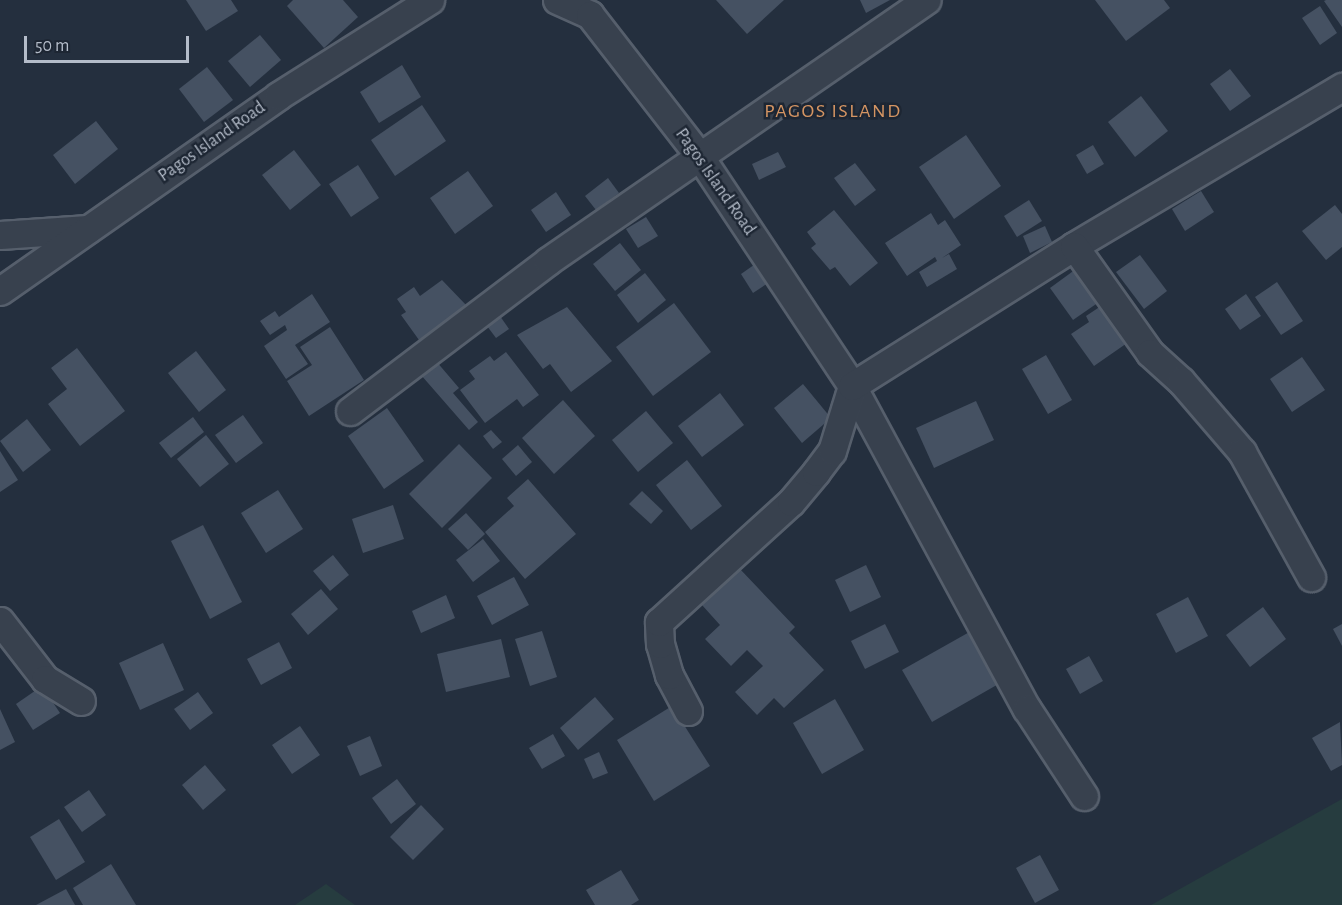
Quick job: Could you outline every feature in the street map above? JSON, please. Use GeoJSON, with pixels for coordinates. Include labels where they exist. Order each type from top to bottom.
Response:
{"type":"FeatureCollection","features":[{"type":"Feature","properties":{"kind":"street","name":"Pagos Island Road"},"geometry":{"type":"LineString","coordinates":[[0,291],[278,96],[430,0]]}},
{"type":"Feature","properties":{"kind":"street","name":"Pagos Island Road"},"geometry":{"type":"LineString","coordinates":[[557,0],[590,15],[698,154],[852,386],[1027,709],[1084,796]]}},
{"type":"Feature","properties":{"kind":"street"},"geometry":{"type":"LineString","coordinates":[[350,411],[548,261],[698,154],[927,0]]}},
{"type":"Feature","properties":{"kind":"street"},"geometry":{"type":"LineString","coordinates":[[688,711],[669,675],[660,644],[659,622],[775,517],[816,472],[832,451],[852,386],[1074,246],[1342,87]]}},
{"type":"Feature","properties":{"kind":"street"},"geometry":{"type":"LineString","coordinates":[[0,236],[89,229]]}},
{"type":"Feature","properties":{"kind":"street"},"geometry":{"type":"LineString","coordinates":[[1074,246],[1150,353],[1181,381],[1242,452],[1311,578]]}},
{"type":"Feature","properties":{"kind":"street"},"geometry":{"type":"LineString","coordinates":[[0,621],[45,679],[81,701]]}},
{"type":"Feature","properties":{"kind":"green space"},"geometry":{"type":"Polygon","coordinates":[[[1342,799],[1342,905],[1151,905],[1342,799]]]}},
{"type":"Feature","properties":{"kind":"green space"},"geometry":{"type":"Polygon","coordinates":[[[326,884],[355,905],[295,905],[326,884]]]}},
{"type":"Feature","properties":{"kind":"building"},"geometry":{"type":"Polygon","coordinates":[[[186,0],[231,0],[238,11],[206,31],[186,0]]]}},
{"type":"Feature","properties":{"kind":"building"},"geometry":{"type":"Polygon","coordinates":[[[293,0],[343,0],[358,17],[324,48],[287,6],[293,0]]]}},
{"type":"Feature","properties":{"kind":"building"},"geometry":{"type":"Polygon","coordinates":[[[716,0],[784,0],[747,34],[716,0]]]}},
{"type":"Feature","properties":{"kind":"building"},"geometry":{"type":"Polygon","coordinates":[[[860,0],[890,0],[866,13],[860,0]]]}},
{"type":"Feature","properties":{"kind":"building"},"geometry":{"type":"Polygon","coordinates":[[[1095,0],[1164,0],[1170,8],[1126,41],[1095,0]]]}},
{"type":"Feature","properties":{"kind":"building"},"geometry":{"type":"Polygon","coordinates":[[[1342,0],[1342,27],[1324,1],[1342,0]]]}},
{"type":"Feature","properties":{"kind":"building"},"geometry":{"type":"Polygon","coordinates":[[[1320,6],[1337,33],[1320,45],[1302,18],[1320,6]]]}},
{"type":"Feature","properties":{"kind":"building"},"geometry":{"type":"Polygon","coordinates":[[[260,35],[281,60],[250,87],[228,61],[260,35]]]}},
{"type":"Feature","properties":{"kind":"building"},"geometry":{"type":"Polygon","coordinates":[[[402,65],[421,97],[379,123],[360,92],[402,65]]]}},
{"type":"Feature","properties":{"kind":"building"},"geometry":{"type":"Polygon","coordinates":[[[207,67],[233,100],[204,122],[179,89],[207,67]]]}},
{"type":"Feature","properties":{"kind":"building"},"geometry":{"type":"Polygon","coordinates":[[[1230,69],[1251,96],[1230,111],[1210,84],[1230,69]]]}},
{"type":"Feature","properties":{"kind":"building"},"geometry":{"type":"Polygon","coordinates":[[[1141,96],[1168,131],[1135,157],[1108,122],[1141,96]]]}},
{"type":"Feature","properties":{"kind":"building"},"geometry":{"type":"Polygon","coordinates":[[[422,105],[446,141],[395,176],[371,140],[422,105]]]}},
{"type":"Feature","properties":{"kind":"building"},"geometry":{"type":"Polygon","coordinates":[[[96,121],[118,149],[75,184],[53,155],[96,121]]]}},
{"type":"Feature","properties":{"kind":"building"},"geometry":{"type":"Polygon","coordinates":[[[966,135],[1001,186],[954,219],[919,167],[966,135]]]}},
{"type":"Feature","properties":{"kind":"building"},"geometry":{"type":"Polygon","coordinates":[[[1093,145],[1104,164],[1087,174],[1076,155],[1093,145]]]}},
{"type":"Feature","properties":{"kind":"building"},"geometry":{"type":"Polygon","coordinates":[[[294,150],[321,185],[290,210],[262,175],[294,150]]]}},
{"type":"Feature","properties":{"kind":"building"},"geometry":{"type":"Polygon","coordinates":[[[778,152],[786,167],[759,180],[752,164],[778,152]]]}},
{"type":"Feature","properties":{"kind":"building"},"geometry":{"type":"Polygon","coordinates":[[[855,163],[876,190],[855,206],[834,178],[855,163]]]}},
{"type":"Feature","properties":{"kind":"building"},"geometry":{"type":"Polygon","coordinates":[[[358,165],[379,198],[351,217],[329,184],[358,165]]]}},
{"type":"Feature","properties":{"kind":"building"},"geometry":{"type":"Polygon","coordinates":[[[468,171],[493,206],[455,234],[430,198],[468,171]]]}},
{"type":"Feature","properties":{"kind":"building"},"geometry":{"type":"Polygon","coordinates":[[[608,178],[619,193],[596,210],[585,196],[608,178]]]}},
{"type":"Feature","properties":{"kind":"building"},"geometry":{"type":"Polygon","coordinates":[[[1201,191],[1214,212],[1185,231],[1172,209],[1201,191]]]}},
{"type":"Feature","properties":{"kind":"building"},"geometry":{"type":"Polygon","coordinates":[[[556,192],[571,215],[546,232],[531,210],[556,192]]]}},
{"type":"Feature","properties":{"kind":"building"},"geometry":{"type":"Polygon","coordinates":[[[1029,200],[1042,221],[1017,237],[1004,216],[1029,200]]]}},
{"type":"Feature","properties":{"kind":"building"},"geometry":{"type":"Polygon","coordinates":[[[1335,205],[1342,214],[1342,247],[1326,260],[1302,231],[1335,205]]]}},
{"type":"Feature","properties":{"kind":"building"},"geometry":{"type":"Polygon","coordinates":[[[834,210],[878,263],[850,286],[835,267],[830,270],[811,248],[816,244],[807,232],[834,210]]]}},
{"type":"Feature","properties":{"kind":"building"},"geometry":{"type":"Polygon","coordinates":[[[931,213],[938,225],[945,220],[961,245],[942,258],[949,254],[957,269],[927,287],[919,272],[937,261],[935,257],[907,276],[885,243],[931,213]]]}},
{"type":"Feature","properties":{"kind":"building"},"geometry":{"type":"Polygon","coordinates":[[[646,217],[658,236],[638,248],[626,229],[646,217]]]}},
{"type":"Feature","properties":{"kind":"building"},"geometry":{"type":"Polygon","coordinates":[[[1045,226],[1052,242],[1030,253],[1023,236],[1045,226]]]}},
{"type":"Feature","properties":{"kind":"building"},"geometry":{"type":"Polygon","coordinates":[[[620,243],[641,270],[615,291],[593,264],[620,243]]]}},
{"type":"Feature","properties":{"kind":"building"},"geometry":{"type":"Polygon","coordinates":[[[1140,255],[1167,291],[1144,309],[1116,272],[1140,255]]]}},
{"type":"Feature","properties":{"kind":"building"},"geometry":{"type":"Polygon","coordinates":[[[761,260],[774,279],[753,293],[741,274],[761,260]]]}},
{"type":"Feature","properties":{"kind":"building"},"geometry":{"type":"Polygon","coordinates":[[[1076,269],[1099,302],[1073,320],[1050,288],[1076,269]]]}},
{"type":"Feature","properties":{"kind":"building"},"geometry":{"type":"Polygon","coordinates":[[[645,273],[666,300],[638,323],[617,295],[645,273]]]}},
{"type":"Feature","properties":{"kind":"building"},"geometry":{"type":"Polygon","coordinates":[[[442,280],[467,306],[419,340],[401,315],[406,312],[397,299],[414,287],[420,296],[442,280]]]}},
{"type":"Feature","properties":{"kind":"building"},"geometry":{"type":"Polygon","coordinates":[[[1277,282],[1303,321],[1281,335],[1255,297],[1277,282]]]}},
{"type":"Feature","properties":{"kind":"building"},"geometry":{"type":"Polygon","coordinates":[[[312,294],[330,322],[295,345],[308,364],[286,379],[264,346],[287,330],[285,325],[270,335],[260,321],[275,311],[279,317],[312,294]]]}},
{"type":"Feature","properties":{"kind":"building"},"geometry":{"type":"Polygon","coordinates":[[[1246,294],[1261,316],[1240,330],[1225,309],[1246,294]]]}},
{"type":"Feature","properties":{"kind":"building"},"geometry":{"type":"Polygon","coordinates":[[[674,303],[711,352],[653,396],[616,347],[674,303]]]}},
{"type":"Feature","properties":{"kind":"building"},"geometry":{"type":"Polygon","coordinates":[[[1104,304],[1130,341],[1094,366],[1071,334],[1089,322],[1086,316],[1104,304]]]}},
{"type":"Feature","properties":{"kind":"building"},"geometry":{"type":"Polygon","coordinates":[[[567,307],[612,361],[571,392],[550,364],[543,369],[517,335],[567,307]]]}},
{"type":"Feature","properties":{"kind":"building"},"geometry":{"type":"Polygon","coordinates":[[[500,316],[509,329],[496,338],[487,326],[500,316]]]}},
{"type":"Feature","properties":{"kind":"building"},"geometry":{"type":"Polygon","coordinates":[[[330,327],[364,380],[309,416],[287,381],[312,365],[300,347],[330,327]]]}},
{"type":"Feature","properties":{"kind":"building"},"geometry":{"type":"Polygon","coordinates":[[[77,348],[125,411],[80,446],[48,404],[67,389],[51,368],[77,348]]]}},
{"type":"Feature","properties":{"kind":"building"},"geometry":{"type":"Polygon","coordinates":[[[196,351],[226,390],[199,412],[168,373],[196,351]]]}},
{"type":"Feature","properties":{"kind":"building"},"geometry":{"type":"Polygon","coordinates":[[[506,352],[539,395],[523,407],[517,399],[485,423],[460,390],[475,379],[469,371],[490,356],[494,361],[506,352]]]}},
{"type":"Feature","properties":{"kind":"building"},"geometry":{"type":"Polygon","coordinates":[[[1046,355],[1072,400],[1048,414],[1022,369],[1046,355]]]}},
{"type":"Feature","properties":{"kind":"building"},"geometry":{"type":"Polygon","coordinates":[[[1302,357],[1325,390],[1292,412],[1270,379],[1302,357]]]}},
{"type":"Feature","properties":{"kind":"building"},"geometry":{"type":"Polygon","coordinates":[[[436,361],[459,388],[453,393],[478,422],[469,430],[421,375],[436,361]]]}},
{"type":"Feature","properties":{"kind":"building"},"geometry":{"type":"Polygon","coordinates":[[[803,384],[831,418],[802,443],[774,408],[803,384]]]}},
{"type":"Feature","properties":{"kind":"building"},"geometry":{"type":"Polygon","coordinates":[[[720,393],[744,425],[702,457],[678,426],[720,393]]]}},
{"type":"Feature","properties":{"kind":"building"},"geometry":{"type":"Polygon","coordinates":[[[563,400],[595,436],[554,474],[522,438],[563,400]]]}},
{"type":"Feature","properties":{"kind":"building"},"geometry":{"type":"Polygon","coordinates":[[[976,401],[994,440],[934,468],[916,428],[976,401]]]}},
{"type":"Feature","properties":{"kind":"building"},"geometry":{"type":"Polygon","coordinates":[[[387,408],[424,461],[384,489],[348,436],[387,408]]]}},
{"type":"Feature","properties":{"kind":"building"},"geometry":{"type":"Polygon","coordinates":[[[646,411],[673,443],[638,472],[612,440],[646,411]]]}},
{"type":"Feature","properties":{"kind":"building"},"geometry":{"type":"Polygon","coordinates":[[[243,415],[263,443],[236,463],[215,435],[243,415]]]}},
{"type":"Feature","properties":{"kind":"building"},"geometry":{"type":"Polygon","coordinates":[[[193,417],[204,432],[171,458],[159,443],[193,417]]]}},
{"type":"Feature","properties":{"kind":"building"},"geometry":{"type":"Polygon","coordinates":[[[27,419],[51,450],[23,472],[0,441],[27,419]]]}},
{"type":"Feature","properties":{"kind":"building"},"geometry":{"type":"Polygon","coordinates":[[[491,430],[502,442],[493,449],[483,436],[491,430]]]}},
{"type":"Feature","properties":{"kind":"building"},"geometry":{"type":"Polygon","coordinates":[[[206,435],[229,464],[200,487],[177,459],[206,435]]]}},
{"type":"Feature","properties":{"kind":"building"},"geometry":{"type":"Polygon","coordinates":[[[459,444],[492,478],[442,528],[409,494],[459,444]]]}},
{"type":"Feature","properties":{"kind":"building"},"geometry":{"type":"Polygon","coordinates":[[[518,445],[532,462],[516,476],[502,459],[518,445]]]}},
{"type":"Feature","properties":{"kind":"building"},"geometry":{"type":"Polygon","coordinates":[[[0,451],[18,480],[0,492],[0,451]]]}},
{"type":"Feature","properties":{"kind":"building"},"geometry":{"type":"Polygon","coordinates":[[[687,460],[722,506],[691,530],[656,485],[687,460]]]}},
{"type":"Feature","properties":{"kind":"building"},"geometry":{"type":"Polygon","coordinates":[[[528,479],[576,534],[525,579],[485,532],[514,506],[507,498],[528,479]]]}},
{"type":"Feature","properties":{"kind":"building"},"geometry":{"type":"Polygon","coordinates":[[[278,490],[303,529],[266,553],[241,513],[278,490]]]}},
{"type":"Feature","properties":{"kind":"building"},"geometry":{"type":"Polygon","coordinates":[[[642,491],[663,511],[651,524],[629,504],[642,491]]]}},
{"type":"Feature","properties":{"kind":"building"},"geometry":{"type":"Polygon","coordinates":[[[393,505],[404,539],[363,553],[352,519],[393,505]]]}},
{"type":"Feature","properties":{"kind":"building"},"geometry":{"type":"Polygon","coordinates":[[[466,513],[485,534],[468,550],[448,529],[466,513]]]}},
{"type":"Feature","properties":{"kind":"building"},"geometry":{"type":"Polygon","coordinates":[[[203,525],[242,602],[210,619],[171,541],[203,525]]]}},
{"type":"Feature","properties":{"kind":"building"},"geometry":{"type":"Polygon","coordinates":[[[483,539],[500,561],[473,582],[456,560],[483,539]]]}},
{"type":"Feature","properties":{"kind":"building"},"geometry":{"type":"Polygon","coordinates":[[[333,555],[349,575],[330,591],[313,571],[333,555]]]}},
{"type":"Feature","properties":{"kind":"building"},"geometry":{"type":"Polygon","coordinates":[[[866,565],[881,597],[850,612],[835,580],[866,565]]]}},
{"type":"Feature","properties":{"kind":"building"},"geometry":{"type":"Polygon","coordinates":[[[740,569],[795,627],[789,633],[824,670],[784,708],[774,698],[757,715],[735,692],[763,666],[747,650],[731,666],[705,639],[720,625],[702,605],[740,569]]]}},
{"type":"Feature","properties":{"kind":"building"},"geometry":{"type":"Polygon","coordinates":[[[514,577],[529,605],[492,625],[477,596],[514,577]]]}},
{"type":"Feature","properties":{"kind":"building"},"geometry":{"type":"Polygon","coordinates":[[[321,589],[338,609],[308,635],[291,614],[321,589]]]}},
{"type":"Feature","properties":{"kind":"building"},"geometry":{"type":"Polygon","coordinates":[[[446,595],[455,618],[421,633],[412,611],[446,595]]]}},
{"type":"Feature","properties":{"kind":"building"},"geometry":{"type":"Polygon","coordinates":[[[1188,597],[1208,636],[1176,653],[1156,614],[1188,597]]]}},
{"type":"Feature","properties":{"kind":"building"},"geometry":{"type":"Polygon","coordinates":[[[1263,607],[1286,639],[1250,667],[1226,635],[1263,607]]]}},
{"type":"Feature","properties":{"kind":"building"},"geometry":{"type":"Polygon","coordinates":[[[885,624],[899,652],[865,669],[851,641],[885,624]]]}},
{"type":"Feature","properties":{"kind":"building"},"geometry":{"type":"Polygon","coordinates":[[[1342,624],[1342,646],[1333,629],[1342,624]]]}},
{"type":"Feature","properties":{"kind":"building"},"geometry":{"type":"Polygon","coordinates":[[[973,630],[1002,682],[932,722],[902,670],[973,630]]]}},
{"type":"Feature","properties":{"kind":"building"},"geometry":{"type":"Polygon","coordinates":[[[542,631],[557,677],[530,686],[515,639],[542,631]]]}},
{"type":"Feature","properties":{"kind":"building"},"geometry":{"type":"Polygon","coordinates":[[[501,639],[510,677],[446,692],[437,654],[501,639]]]}},
{"type":"Feature","properties":{"kind":"building"},"geometry":{"type":"Polygon","coordinates":[[[279,642],[292,668],[261,685],[247,659],[279,642]]]}},
{"type":"Feature","properties":{"kind":"building"},"geometry":{"type":"Polygon","coordinates":[[[163,643],[184,690],[140,710],[119,663],[163,643]]]}},
{"type":"Feature","properties":{"kind":"building"},"geometry":{"type":"Polygon","coordinates":[[[1089,656],[1103,681],[1080,694],[1066,669],[1089,656]]]}},
{"type":"Feature","properties":{"kind":"building"},"geometry":{"type":"Polygon","coordinates":[[[42,686],[60,713],[33,730],[16,704],[42,686]]]}},
{"type":"Feature","properties":{"kind":"building"},"geometry":{"type":"Polygon","coordinates":[[[198,692],[213,713],[190,730],[174,709],[198,692]]]}},
{"type":"Feature","properties":{"kind":"building"},"geometry":{"type":"Polygon","coordinates":[[[595,697],[614,719],[578,750],[560,728],[595,697]]]}},
{"type":"Feature","properties":{"kind":"building"},"geometry":{"type":"Polygon","coordinates":[[[835,699],[864,750],[822,774],[793,723],[835,699]]]}},
{"type":"Feature","properties":{"kind":"building"},"geometry":{"type":"Polygon","coordinates":[[[672,706],[710,766],[654,801],[617,740],[672,706]]]}},
{"type":"Feature","properties":{"kind":"building"},"geometry":{"type":"Polygon","coordinates":[[[0,709],[15,742],[0,750],[0,709]]]}},
{"type":"Feature","properties":{"kind":"building"},"geometry":{"type":"Polygon","coordinates":[[[1340,722],[1342,765],[1331,771],[1312,738],[1340,722]]]}},
{"type":"Feature","properties":{"kind":"building"},"geometry":{"type":"Polygon","coordinates":[[[300,726],[320,755],[292,774],[272,745],[300,726]]]}},
{"type":"Feature","properties":{"kind":"building"},"geometry":{"type":"Polygon","coordinates":[[[553,734],[565,756],[542,769],[529,748],[553,734]]]}},
{"type":"Feature","properties":{"kind":"building"},"geometry":{"type":"Polygon","coordinates":[[[370,736],[382,766],[360,776],[347,746],[370,736]]]}},
{"type":"Feature","properties":{"kind":"building"},"geometry":{"type":"Polygon","coordinates":[[[599,752],[608,773],[593,779],[584,759],[599,752]]]}},
{"type":"Feature","properties":{"kind":"building"},"geometry":{"type":"Polygon","coordinates":[[[205,765],[226,790],[203,810],[182,785],[205,765]]]}},
{"type":"Feature","properties":{"kind":"building"},"geometry":{"type":"Polygon","coordinates":[[[397,779],[416,804],[391,824],[372,798],[397,779]]]}},
{"type":"Feature","properties":{"kind":"building"},"geometry":{"type":"Polygon","coordinates":[[[89,790],[106,815],[82,832],[64,807],[89,790]]]}},
{"type":"Feature","properties":{"kind":"building"},"geometry":{"type":"Polygon","coordinates":[[[421,805],[444,829],[413,860],[390,837],[421,805]]]}},
{"type":"Feature","properties":{"kind":"building"},"geometry":{"type":"Polygon","coordinates":[[[59,819],[85,862],[56,880],[30,837],[59,819]]]}},
{"type":"Feature","properties":{"kind":"building"},"geometry":{"type":"Polygon","coordinates":[[[1040,855],[1059,890],[1035,903],[1016,868],[1040,855]]]}},
{"type":"Feature","properties":{"kind":"building"},"geometry":{"type":"Polygon","coordinates":[[[111,864],[136,905],[83,905],[73,888],[111,864]]]}},
{"type":"Feature","properties":{"kind":"building"},"geometry":{"type":"Polygon","coordinates":[[[621,870],[639,900],[631,905],[595,905],[586,890],[621,870]]]}},
{"type":"Feature","properties":{"kind":"building"},"geometry":{"type":"Polygon","coordinates":[[[66,889],[75,905],[36,905],[66,889]]]}},
{"type":"Feature","properties":{"kind":"district","name":"PAGOS ISLAND"},"geometry":{"type":"Point","coordinates":[833,111]}}]}
